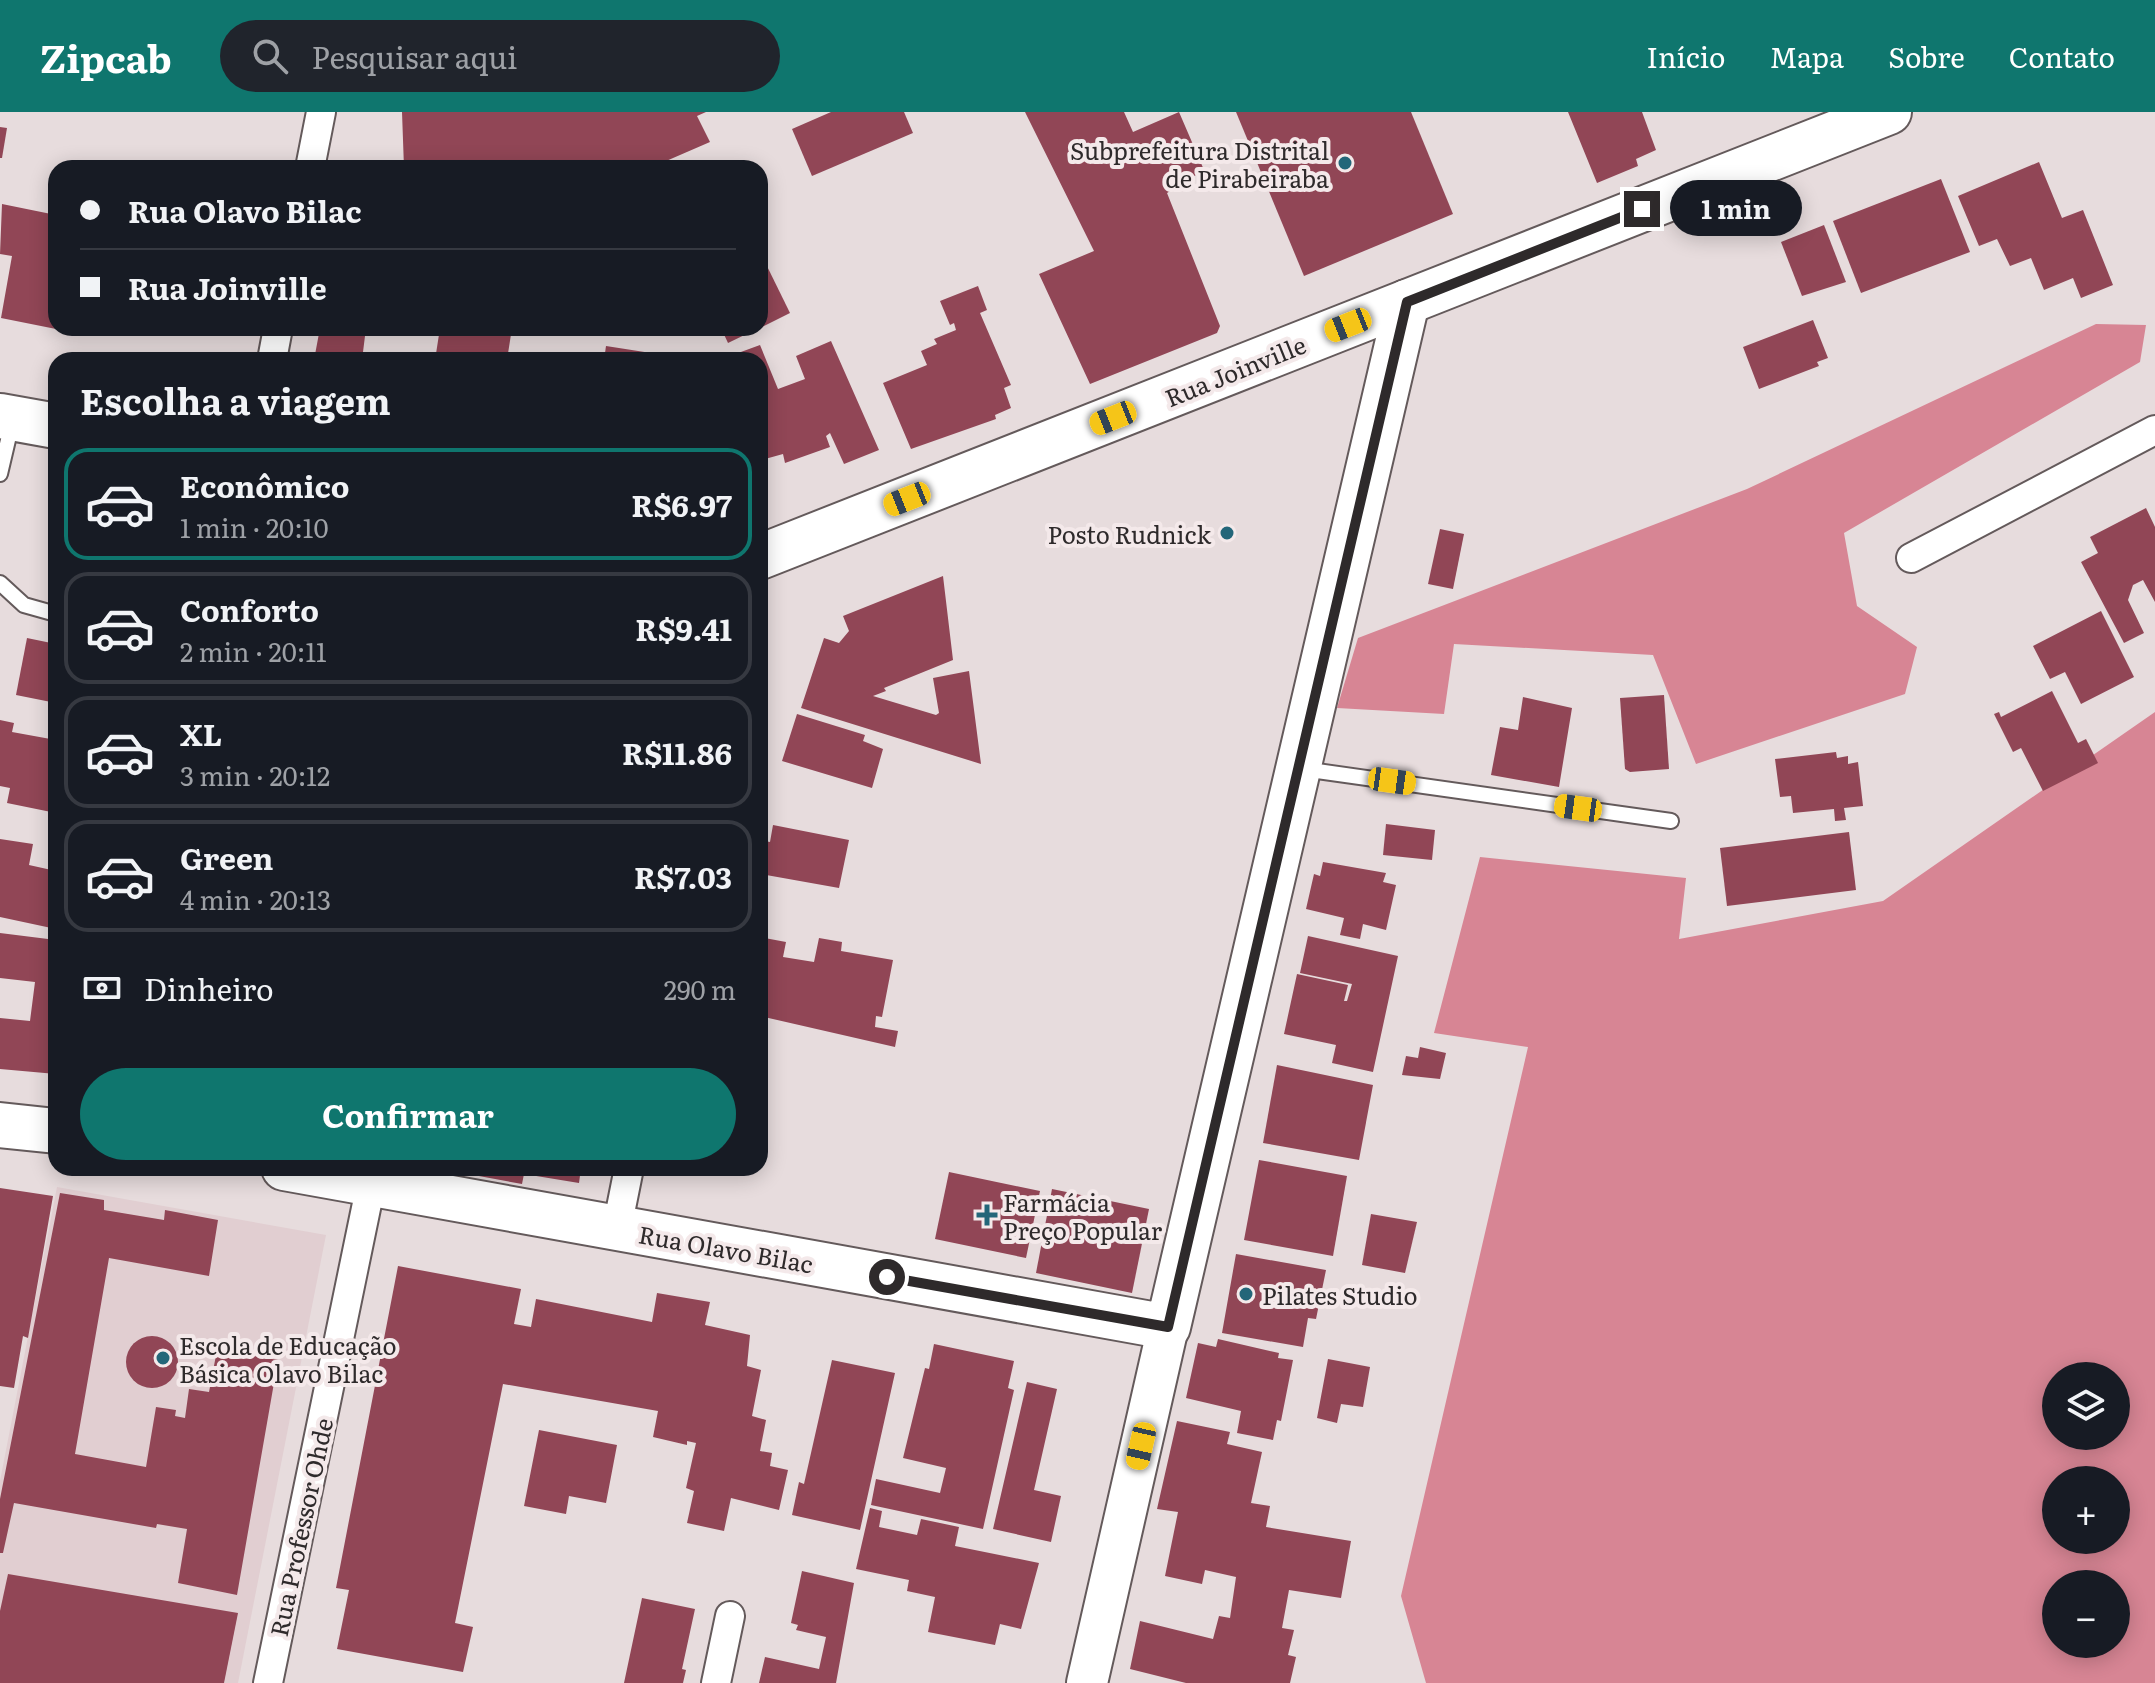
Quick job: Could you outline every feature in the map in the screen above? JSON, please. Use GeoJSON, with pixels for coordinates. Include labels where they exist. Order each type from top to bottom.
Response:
{"type":"FeatureCollection","features":[{"type":"Feature","properties":{"kind":"main road","name":"Rua Joinville"},"geometry":{"type":"LineString","coordinates":[[768,554],[1407,302],[1841,121],[1889,112]]}},
{"type":"Feature","properties":{"kind":"main road"},"geometry":{"type":"LineString","coordinates":[[1087,1683],[1407,302]]}},
{"type":"Feature","properties":{"kind":"main road"},"geometry":{"type":"LineString","coordinates":[[6,417],[48,425]]}},
{"type":"Feature","properties":{"kind":"main road"},"geometry":{"type":"LineString","coordinates":[[0,1125],[48,1130]]}},
{"type":"Feature","properties":{"kind":"main road","name":"Rua Olavo Bilac"},"geometry":{"type":"LineString","coordinates":[[328,1176],[1168,1327]]}},
{"type":"Feature","properties":{"kind":"street"},"geometry":{"type":"LineString","coordinates":[[312,160],[321,112]]}},
{"type":"Feature","properties":{"kind":"street"},"geometry":{"type":"LineString","coordinates":[[1911,558],[2155,430]]}},
{"type":"Feature","properties":{"kind":"street"},"geometry":{"type":"LineString","coordinates":[[617,1228],[627,1176]]}},
{"type":"Feature","properties":{"kind":"street","name":"Rua Professor Ohde"},"geometry":{"type":"LineString","coordinates":[[268,1683],[371,1184]]}},
{"type":"Feature","properties":{"kind":"street"},"geometry":{"type":"LineString","coordinates":[[716,1683],[730,1616]]}},
{"type":"Feature","properties":{"kind":"lane"},"geometry":{"type":"LineString","coordinates":[[0,474],[6,417]]}},
{"type":"Feature","properties":{"kind":"lane"},"geometry":{"type":"LineString","coordinates":[[0,583],[24,605],[48,612]]}},
{"type":"Feature","properties":{"kind":"lane"},"geometry":{"type":"LineString","coordinates":[[1299,768],[1671,821]]}},
{"type":"Feature","properties":{"kind":"shaded area"},"geometry":{"type":"Polygon","coordinates":[[[2096,324],[2146,325],[2140,362],[1844,533],[1857,606],[1917,647],[1905,694],[1696,764],[1653,655],[1454,644],[1444,714],[1337,708],[1358,638],[1747,489],[2096,324]]]}},
{"type":"Feature","properties":{"kind":"shaded area"},"geometry":{"type":"Polygon","coordinates":[[[2155,712],[2155,1683],[1426,1683],[1401,1596],[1528,1047],[1434,1033],[1480,857],[1686,878],[1679,939],[1883,901],[2155,712]]]}},
{"type":"Feature","properties":{"kind":"shaded area","name":"Escola de Educação Básica Olavo Bilac"},"geometry":{"type":"Polygon","coordinates":[[[57,1187],[326,1235],[238,1683],[0,1683],[0,1481],[57,1187]]]}},
{"type":"Feature","properties":{"kind":"building"},"geometry":{"type":"Polygon","coordinates":[[[402,112],[706,112],[697,116],[710,142],[668,160],[404,160],[402,112]]]}},
{"type":"Feature","properties":{"kind":"building"},"geometry":{"type":"Polygon","coordinates":[[[831,112],[904,112],[913,133],[812,176],[792,129],[831,112]]]}},
{"type":"Feature","properties":{"kind":"building"},"geometry":{"type":"Polygon","coordinates":[[[1025,112],[1124,112],[1133,132],[1179,112],[1204,170],[1167,193],[1220,326],[1217,333],[1090,384],[1039,274],[1094,251],[1025,112]]]}},
{"type":"Feature","properties":{"kind":"building","name":"Subprefeitura Distrital de Pirabeiraba"},"geometry":{"type":"Polygon","coordinates":[[[1236,112],[1411,112],[1453,214],[1304,276],[1236,112]]]}},
{"type":"Feature","properties":{"kind":"building"},"geometry":{"type":"Polygon","coordinates":[[[1568,112],[1642,112],[1656,150],[1636,159],[1638,166],[1597,183],[1568,112]]]}},
{"type":"Feature","properties":{"kind":"building"},"geometry":{"type":"Polygon","coordinates":[[[0,127],[7,128],[2,158],[0,158],[0,127]]]}},
{"type":"Feature","properties":{"kind":"building"},"geometry":{"type":"Polygon","coordinates":[[[2039,162],[2062,218],[2083,210],[2113,285],[2081,298],[2073,278],[2044,290],[2031,258],[2010,266],[1997,239],[1979,246],[1958,196],[2039,162]]]}},
{"type":"Feature","properties":{"kind":"building"},"geometry":{"type":"Polygon","coordinates":[[[1941,179],[1970,252],[1861,293],[1833,221],[1941,179]]]}},
{"type":"Feature","properties":{"kind":"building"},"geometry":{"type":"Polygon","coordinates":[[[2,204],[48,213],[48,327],[1,318],[12,256],[0,254],[2,204]]]}},
{"type":"Feature","properties":{"kind":"building"},"geometry":{"type":"Polygon","coordinates":[[[1824,225],[1846,282],[1802,296],[1781,242],[1824,225]]]}},
{"type":"Feature","properties":{"kind":"building"},"geometry":{"type":"Polygon","coordinates":[[[768,268],[790,313],[768,324],[768,268]]]}},
{"type":"Feature","properties":{"kind":"building"},"geometry":{"type":"Polygon","coordinates":[[[978,286],[987,310],[980,313],[1011,385],[1004,388],[1011,408],[995,415],[996,419],[911,449],[883,383],[927,365],[921,351],[937,344],[934,339],[956,330],[954,323],[950,325],[940,301],[978,286]]]}},
{"type":"Feature","properties":{"kind":"building"},"geometry":{"type":"Polygon","coordinates":[[[1813,320],[1828,358],[1817,362],[1819,366],[1759,389],[1743,347],[1813,320]]]}},
{"type":"Feature","properties":{"kind":"building"},"geometry":{"type":"Polygon","coordinates":[[[318,336],[365,336],[363,352],[316,352],[318,336]]]}},
{"type":"Feature","properties":{"kind":"building"},"geometry":{"type":"Polygon","coordinates":[[[439,336],[511,336],[508,352],[436,352],[439,336]]]}},
{"type":"Feature","properties":{"kind":"building"},"geometry":{"type":"Polygon","coordinates":[[[725,336],[742,336],[728,343],[725,336]]]}},
{"type":"Feature","properties":{"kind":"building"},"geometry":{"type":"Polygon","coordinates":[[[831,341],[879,450],[844,464],[830,433],[826,436],[830,447],[785,463],[783,454],[768,458],[768,365],[778,389],[805,379],[796,356],[831,341]]]}},
{"type":"Feature","properties":{"kind":"building"},"geometry":{"type":"Polygon","coordinates":[[[760,345],[763,352],[741,352],[760,345]]]}},
{"type":"Feature","properties":{"kind":"building"},"geometry":{"type":"Polygon","coordinates":[[[606,346],[645,352],[605,352],[606,346]]]}},
{"type":"Feature","properties":{"kind":"building"},"geometry":{"type":"Polygon","coordinates":[[[2146,508],[2155,527],[2155,602],[2143,580],[2133,585],[2128,600],[2144,633],[2124,643],[2081,562],[2098,553],[2090,537],[2146,508]]]}},
{"type":"Feature","properties":{"kind":"building"},"geometry":{"type":"Polygon","coordinates":[[[1440,529],[1464,534],[1453,589],[1428,584],[1440,529]]]}},
{"type":"Feature","properties":{"kind":"building"},"geometry":{"type":"Polygon","coordinates":[[[943,576],[953,660],[884,688],[886,691],[873,696],[936,715],[939,713],[933,678],[969,671],[981,764],[801,708],[824,638],[839,643],[849,631],[843,616],[943,576]]]}},
{"type":"Feature","properties":{"kind":"building"},"geometry":{"type":"Polygon","coordinates":[[[2101,611],[2134,677],[2081,704],[2065,672],[2050,679],[2033,646],[2101,611]]]}},
{"type":"Feature","properties":{"kind":"building"},"geometry":{"type":"Polygon","coordinates":[[[27,638],[48,642],[48,701],[16,695],[27,638]]]}},
{"type":"Feature","properties":{"kind":"building"},"geometry":{"type":"Polygon","coordinates":[[[2052,691],[2078,743],[2086,739],[2098,763],[2043,791],[2021,748],[2013,752],[1994,714],[1999,712],[2001,717],[2052,691]]]}},
{"type":"Feature","properties":{"kind":"building"},"geometry":{"type":"Polygon","coordinates":[[[1664,695],[1669,769],[1630,772],[1625,769],[1620,698],[1664,695]]]}},
{"type":"Feature","properties":{"kind":"building"},"geometry":{"type":"Polygon","coordinates":[[[1523,697],[1572,708],[1559,787],[1491,775],[1500,727],[1518,730],[1523,697]]]}},
{"type":"Feature","properties":{"kind":"building"},"geometry":{"type":"Polygon","coordinates":[[[797,714],[865,735],[863,741],[883,749],[872,788],[782,761],[797,714]]]}},
{"type":"Feature","properties":{"kind":"building"},"geometry":{"type":"Polygon","coordinates":[[[0,720],[14,723],[12,732],[48,739],[48,811],[7,803],[10,788],[0,786],[0,720]]]}},
{"type":"Feature","properties":{"kind":"building"},"geometry":{"type":"Polygon","coordinates":[[[1836,752],[1837,758],[1848,756],[1848,764],[1858,762],[1863,806],[1844,808],[1846,820],[1835,821],[1834,809],[1793,813],[1791,796],[1780,797],[1775,759],[1836,752]]]}},
{"type":"Feature","properties":{"kind":"building"},"geometry":{"type":"Polygon","coordinates":[[[1386,824],[1435,830],[1432,860],[1383,855],[1386,824]]]}},
{"type":"Feature","properties":{"kind":"building"},"geometry":{"type":"Polygon","coordinates":[[[773,825],[849,840],[839,888],[768,875],[773,825]]]}},
{"type":"Feature","properties":{"kind":"building"},"geometry":{"type":"Polygon","coordinates":[[[1849,832],[1856,890],[1727,906],[1720,848],[1849,832]]]}},
{"type":"Feature","properties":{"kind":"building"},"geometry":{"type":"Polygon","coordinates":[[[0,839],[33,844],[29,865],[48,869],[48,927],[0,917],[0,839]]]}},
{"type":"Feature","properties":{"kind":"building"},"geometry":{"type":"Polygon","coordinates":[[[1323,862],[1386,873],[1383,882],[1396,885],[1386,930],[1363,924],[1360,939],[1340,935],[1344,918],[1306,909],[1314,874],[1320,876],[1323,862]]]}},
{"type":"Feature","properties":{"kind":"building"},"geometry":{"type":"Polygon","coordinates":[[[0,933],[48,939],[48,1073],[0,1069],[0,1018],[30,1021],[35,982],[0,978],[0,933]]]}},
{"type":"Feature","properties":{"kind":"building"},"geometry":{"type":"Polygon","coordinates":[[[1308,936],[1398,956],[1373,1072],[1332,1063],[1336,1045],[1284,1034],[1297,974],[1348,985],[1344,1001],[1347,1001],[1352,984],[1300,973],[1308,936]]]}},
{"type":"Feature","properties":{"kind":"building"},"geometry":{"type":"Polygon","coordinates":[[[819,938],[842,942],[841,951],[893,960],[882,1017],[876,1016],[875,1027],[898,1031],[895,1047],[768,1018],[768,939],[786,942],[783,957],[814,962],[819,938]]]}},
{"type":"Feature","properties":{"kind":"building"},"geometry":{"type":"Polygon","coordinates":[[[1420,1047],[1446,1053],[1440,1079],[1402,1075],[1406,1056],[1418,1058],[1420,1047]]]}},
{"type":"Feature","properties":{"kind":"building"},"geometry":{"type":"Polygon","coordinates":[[[1277,1065],[1373,1085],[1359,1160],[1263,1143],[1277,1065]]]}},
{"type":"Feature","properties":{"kind":"building"},"geometry":{"type":"Polygon","coordinates":[[[1259,1160],[1347,1176],[1333,1256],[1244,1240],[1259,1160]]]}},
{"type":"Feature","properties":{"kind":"building","name":"Farmácia Preço Popular"},"geometry":{"type":"Polygon","coordinates":[[[949,1172],[1040,1191],[1026,1258],[935,1239],[949,1172]]]}},
{"type":"Feature","properties":{"kind":"building"},"geometry":{"type":"Polygon","coordinates":[[[479,1176],[524,1176],[522,1184],[479,1176]]]}},
{"type":"Feature","properties":{"kind":"building"},"geometry":{"type":"Polygon","coordinates":[[[536,1176],[580,1176],[579,1183],[536,1176]]]}},
{"type":"Feature","properties":{"kind":"building"},"geometry":{"type":"Polygon","coordinates":[[[0,1188],[53,1196],[28,1338],[23,1336],[14,1388],[0,1386],[0,1188]]]}},
{"type":"Feature","properties":{"kind":"building"},"geometry":{"type":"Polygon","coordinates":[[[1052,1189],[1149,1209],[1132,1293],[1036,1273],[1052,1189]]]}},
{"type":"Feature","properties":{"kind":"building"},"geometry":{"type":"Polygon","coordinates":[[[60,1193],[104,1200],[104,1210],[164,1220],[165,1210],[218,1220],[209,1276],[109,1258],[75,1454],[146,1467],[156,1407],[176,1410],[175,1416],[185,1418],[189,1389],[209,1392],[217,1350],[278,1360],[237,1595],[178,1583],[187,1529],[157,1524],[156,1528],[14,1503],[3,1553],[0,1553],[0,1499],[60,1193]]]}},
{"type":"Feature","properties":{"kind":"building"},"geometry":{"type":"Polygon","coordinates":[[[1371,1214],[1417,1222],[1405,1273],[1362,1265],[1371,1214]]]}},
{"type":"Feature","properties":{"kind":"building"},"geometry":{"type":"Polygon","coordinates":[[[1236,1254],[1326,1270],[1316,1319],[1308,1318],[1303,1347],[1222,1333],[1236,1254]]]}},
{"type":"Feature","properties":{"kind":"building"},"geometry":{"type":"Polygon","coordinates":[[[398,1266],[521,1289],[514,1324],[531,1327],[536,1299],[652,1322],[657,1293],[710,1302],[705,1325],[750,1335],[747,1366],[761,1370],[752,1416],[766,1420],[760,1451],[772,1453],[770,1466],[788,1470],[779,1510],[731,1498],[724,1531],[687,1523],[694,1491],[686,1488],[696,1443],[687,1441],[687,1445],[653,1437],[658,1411],[503,1384],[455,1623],[473,1627],[463,1672],[337,1649],[349,1590],[336,1588],[398,1266]]]}},
{"type":"Feature","properties":{"kind":"building"},"geometry":{"type":"Polygon","coordinates":[[[152,1336],[171,1343],[178,1362],[171,1381],[152,1388],[133,1381],[126,1362],[133,1343],[152,1336]]]}},
{"type":"Feature","properties":{"kind":"building"},"geometry":{"type":"Polygon","coordinates":[[[1218,1339],[1279,1353],[1278,1358],[1293,1360],[1281,1421],[1277,1420],[1273,1440],[1237,1433],[1241,1411],[1186,1398],[1198,1343],[1216,1347],[1218,1339]]]}},
{"type":"Feature","properties":{"kind":"building"},"geometry":{"type":"Polygon","coordinates":[[[934,1344],[1014,1361],[1008,1388],[1014,1390],[983,1529],[871,1505],[876,1479],[940,1493],[946,1468],[903,1458],[934,1344]]]}},
{"type":"Feature","properties":{"kind":"building"},"geometry":{"type":"Polygon","coordinates":[[[1328,1359],[1370,1367],[1363,1407],[1341,1404],[1337,1423],[1317,1418],[1328,1359]]]}},
{"type":"Feature","properties":{"kind":"building"},"geometry":{"type":"Polygon","coordinates":[[[832,1360],[895,1373],[860,1530],[792,1515],[799,1482],[804,1484],[832,1360]]]}},
{"type":"Feature","properties":{"kind":"building"},"geometry":{"type":"Polygon","coordinates":[[[1027,1382],[1057,1389],[1034,1490],[1061,1496],[1051,1542],[993,1529],[1027,1382]]]}},
{"type":"Feature","properties":{"kind":"building"},"geometry":{"type":"Polygon","coordinates":[[[1177,1421],[1230,1432],[1227,1444],[1262,1452],[1251,1503],[1270,1506],[1266,1527],[1351,1541],[1341,1598],[1289,1590],[1282,1628],[1294,1630],[1288,1655],[1296,1657],[1290,1683],[1186,1683],[1130,1669],[1140,1621],[1213,1639],[1219,1616],[1230,1618],[1236,1577],[1205,1570],[1202,1584],[1165,1576],[1178,1512],[1157,1509],[1177,1421]]]}},
{"type":"Feature","properties":{"kind":"building"},"geometry":{"type":"Polygon","coordinates":[[[539,1430],[617,1445],[606,1503],[569,1496],[566,1514],[524,1506],[539,1430]]]}},
{"type":"Feature","properties":{"kind":"building"},"geometry":{"type":"Polygon","coordinates":[[[870,1508],[882,1511],[879,1527],[917,1535],[921,1519],[959,1527],[955,1546],[1039,1563],[1021,1629],[1000,1624],[995,1645],[928,1632],[935,1597],[907,1591],[909,1580],[856,1569],[870,1508]]]}},
{"type":"Feature","properties":{"kind":"building"},"geometry":{"type":"Polygon","coordinates":[[[802,1571],[854,1583],[836,1683],[759,1683],[765,1657],[819,1669],[826,1637],[796,1630],[798,1625],[791,1623],[802,1571]]]}},
{"type":"Feature","properties":{"kind":"building"},"geometry":{"type":"Polygon","coordinates":[[[8,1574],[238,1613],[224,1683],[0,1683],[0,1611],[8,1574]]]}},
{"type":"Feature","properties":{"kind":"building"},"geometry":{"type":"Polygon","coordinates":[[[642,1598],[695,1609],[682,1669],[686,1670],[683,1683],[624,1683],[642,1598]]]}},
{"type":"Feature","properties":{"kind":"place","name":"Subprefeitura Distrital de Pirabeiraba"},"geometry":{"type":"Point","coordinates":[1345,163]}},
{"type":"Feature","properties":{"kind":"place","name":"Posto Rudnick"},"geometry":{"type":"Point","coordinates":[1227,533]}},
{"type":"Feature","properties":{"kind":"place","name":"Farmácia Preço Popular"},"geometry":{"type":"Point","coordinates":[987,1215]}},
{"type":"Feature","properties":{"kind":"place","name":"Pilates Studio"},"geometry":{"type":"Point","coordinates":[1246,1294]}},
{"type":"Feature","properties":{"kind":"place","name":"Escola de Educação Básica Olavo Bilac"},"geometry":{"type":"Point","coordinates":[163,1358]}},
{"type":"Feature","properties":{"kind":"route"},"geometry":{"type":"LineString","coordinates":[[887,1277],[1168,1327],[1407,302],[1642,209]]}}]}
